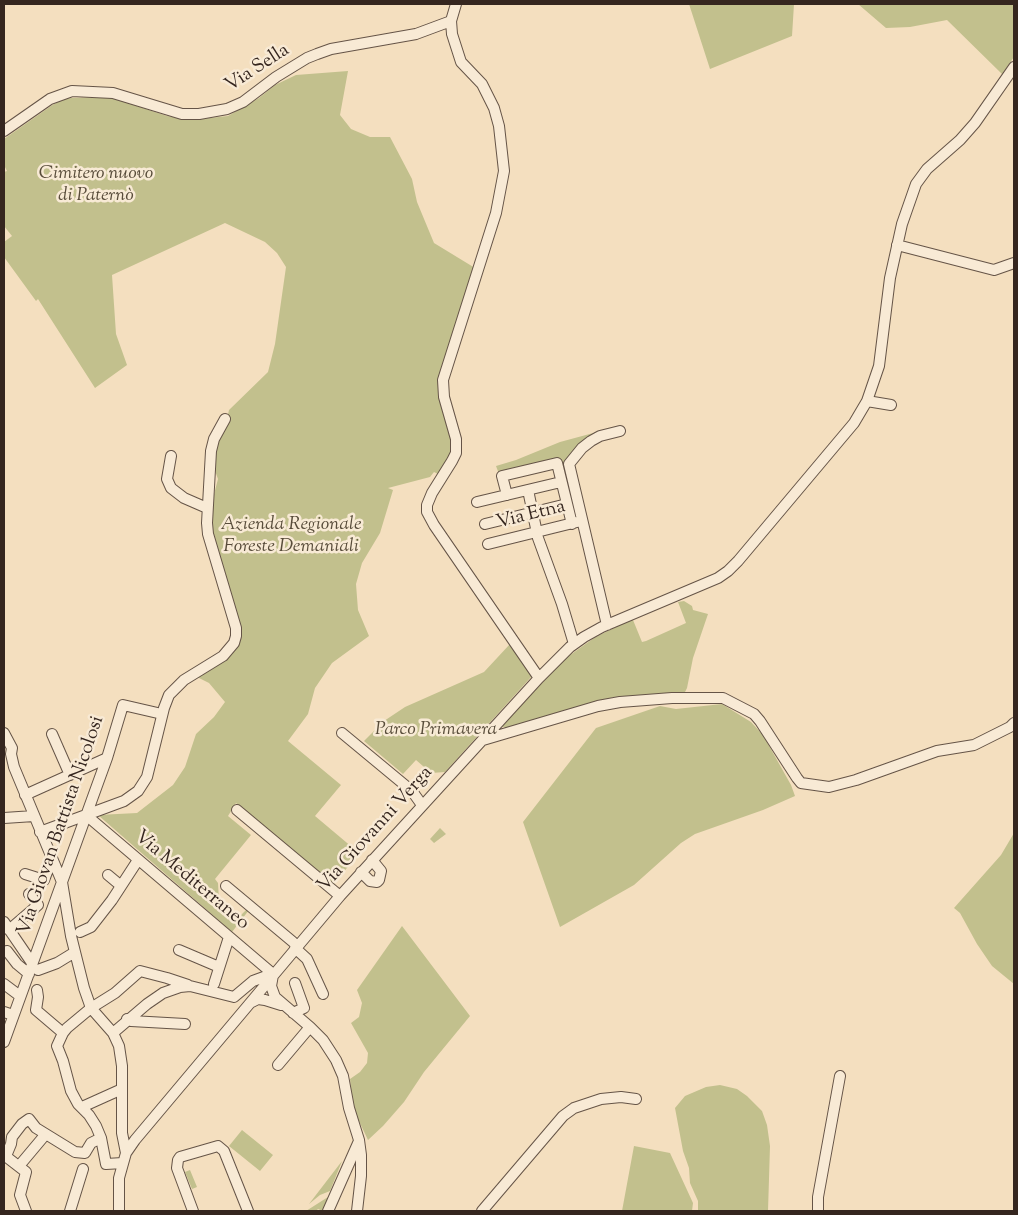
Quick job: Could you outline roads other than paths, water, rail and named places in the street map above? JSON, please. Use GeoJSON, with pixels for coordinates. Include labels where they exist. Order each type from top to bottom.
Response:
{"type":"FeatureCollection","features":[{"type":"Feature","properties":{"kind":"street"},"geometry":{"type":"LineString","coordinates":[[456,4],[451,22],[452,34],[461,62],[482,84],[494,108],[504,171],[496,213],[443,380],[444,397],[456,439],[456,453],[429,499],[428,512],[434,525],[539,678]]}},
{"type":"Feature","properties":{"kind":"street","name":"Via Sella"},"geometry":{"type":"LineString","coordinates":[[4,131],[50,99],[65,93],[81,90],[113,92],[182,114],[198,114],[227,109],[243,102],[276,77],[317,54],[416,34],[451,22]]}},
{"type":"Feature","properties":{"kind":"street","name":"Via Giovanni Verga"},"geometry":{"type":"LineString","coordinates":[[124,1158],[135,1140],[249,1003],[271,972],[337,894],[361,872],[539,678],[574,644],[607,625],[718,578],[738,562],[854,423],[867,401],[881,358],[886,298],[897,245],[910,199],[921,176],[934,161],[970,130],[1014,67]]}},
{"type":"Feature","properties":{"kind":"street"},"geometry":{"type":"LineString","coordinates":[[897,245],[994,270],[1014,263]]}},
{"type":"Feature","properties":{"kind":"street"},"geometry":{"type":"LineString","coordinates":[[867,401],[891,404]]}},
{"type":"Feature","properties":{"kind":"street"},"geometry":{"type":"LineString","coordinates":[[4,818],[37,824],[86,816],[129,799],[143,786],[147,777],[162,714],[172,690],[194,673],[223,656],[232,647],[236,636],[234,620],[208,534],[207,508],[211,451],[214,439],[225,419]]}},
{"type":"Feature","properties":{"kind":"street"},"geometry":{"type":"LineString","coordinates":[[607,625],[577,522],[569,464],[582,448],[591,441],[600,436],[620,431]]}},
{"type":"Feature","properties":{"kind":"street"},"geometry":{"type":"LineString","coordinates":[[171,456],[167,479],[171,488],[184,498],[207,508]]}},
{"type":"Feature","properties":{"kind":"street"},"geometry":{"type":"LineString","coordinates":[[507,495],[502,476],[556,463],[567,504],[577,522]]}},
{"type":"Feature","properties":{"kind":"street"},"geometry":{"type":"LineString","coordinates":[[478,502],[561,482]]}},
{"type":"Feature","properties":{"kind":"street"},"geometry":{"type":"LineString","coordinates":[[528,490],[538,538],[562,604],[574,644]]}},
{"type":"Feature","properties":{"kind":"street"},"geometry":{"type":"LineString","coordinates":[[485,524],[567,504]]}},
{"type":"Feature","properties":{"kind":"street","name":"Via Etna"},"geometry":{"type":"LineString","coordinates":[[488,544],[577,522]]}},
{"type":"Feature","properties":{"kind":"street"},"geometry":{"type":"LineString","coordinates":[[482,740],[598,706],[620,702],[672,698],[723,698],[746,708],[754,714],[801,783],[829,787],[856,780],[938,751],[974,745],[1010,728],[1014,723]]}},
{"type":"Feature","properties":{"kind":"street","name":"Via Giovan Battista Nicolosi"},"geometry":{"type":"LineString","coordinates":[[4,1042],[9,1013],[20,996],[33,969],[107,758],[123,706],[162,714]]}},
{"type":"Feature","properties":{"kind":"street"},"geometry":{"type":"LineString","coordinates":[[4,733],[12,748],[8,762],[27,794],[37,824],[62,882],[67,919],[84,988],[91,1008],[113,1033],[120,1054],[124,1158],[119,1178],[119,1211]]}},
{"type":"Feature","properties":{"kind":"street"},"geometry":{"type":"LineString","coordinates":[[342,733],[412,791],[422,805]]}},
{"type":"Feature","properties":{"kind":"street"},"geometry":{"type":"LineString","coordinates":[[52,734],[70,775]]}},
{"type":"Feature","properties":{"kind":"street"},"geometry":{"type":"LineString","coordinates":[[27,794],[107,758]]}},
{"type":"Feature","properties":{"kind":"street"},"geometry":{"type":"LineString","coordinates":[[412,791],[430,797]]}},
{"type":"Feature","properties":{"kind":"street"},"geometry":{"type":"LineString","coordinates":[[237,810],[337,894]]}},
{"type":"Feature","properties":{"kind":"street","name":"Via Mediterraneo"},"geometry":{"type":"LineString","coordinates":[[86,816],[271,972]]}},
{"type":"Feature","properties":{"kind":"street"},"geometry":{"type":"LineString","coordinates":[[25,874],[44,880],[52,859]]}},
{"type":"Feature","properties":{"kind":"street"},"geometry":{"type":"LineString","coordinates":[[80,932],[91,927],[112,900],[138,860]]}},
{"type":"Feature","properties":{"kind":"street"},"geometry":{"type":"LineString","coordinates":[[361,872],[370,881],[377,882],[379,880],[381,871],[372,860]]}},
{"type":"Feature","properties":{"kind":"street"},"geometry":{"type":"LineString","coordinates":[[108,875],[120,885]]}},
{"type":"Feature","properties":{"kind":"street"},"geometry":{"type":"LineString","coordinates":[[226,886],[294,945],[307,959],[322,994]]}},
{"type":"Feature","properties":{"kind":"street"},"geometry":{"type":"LineString","coordinates":[[29,894],[38,905],[6,926],[33,969]]}},
{"type":"Feature","properties":{"kind":"street"},"geometry":{"type":"LineString","coordinates":[[214,984],[229,937]]}},
{"type":"Feature","properties":{"kind":"street"},"geometry":{"type":"LineString","coordinates":[[179,950],[219,967]]}},
{"type":"Feature","properties":{"kind":"street"},"geometry":{"type":"LineString","coordinates":[[7,951],[17,964],[33,969],[57,963],[75,952]]}},
{"type":"Feature","properties":{"kind":"street"},"geometry":{"type":"LineString","coordinates":[[124,1158],[106,1164],[101,1138],[96,1126],[70,1091],[63,1061],[57,1046],[63,1033],[91,1008],[115,993],[140,971],[234,997],[253,981],[271,972],[271,986],[275,997],[323,1040],[336,1060],[343,1076],[348,1108],[359,1140],[361,1168],[357,1211]]}},
{"type":"Feature","properties":{"kind":"street"},"geometry":{"type":"LineString","coordinates":[[249,1003],[258,999],[265,1000],[290,1011],[304,1008],[295,983]]}},
{"type":"Feature","properties":{"kind":"street"},"geometry":{"type":"LineString","coordinates":[[4,984],[20,996]]}},
{"type":"Feature","properties":{"kind":"street"},"geometry":{"type":"LineString","coordinates":[[113,1033],[127,1019],[163,993],[180,987],[190,986]]}},
{"type":"Feature","properties":{"kind":"street"},"geometry":{"type":"LineString","coordinates":[[37,990],[38,997],[34,1010],[63,1033]]}},
{"type":"Feature","properties":{"kind":"street"},"geometry":{"type":"LineString","coordinates":[[127,1019],[131,1021],[185,1024]]}},
{"type":"Feature","properties":{"kind":"street"},"geometry":{"type":"LineString","coordinates":[[278,1065],[310,1027]]}},
{"type":"Feature","properties":{"kind":"street"},"geometry":{"type":"LineString","coordinates":[[818,1211],[818,1197],[840,1076]]}},
{"type":"Feature","properties":{"kind":"street"},"geometry":{"type":"LineString","coordinates":[[82,1107],[122,1089]]}},
{"type":"Feature","properties":{"kind":"street"},"geometry":{"type":"LineString","coordinates":[[482,1211],[563,1116],[574,1108],[602,1099],[621,1097],[636,1099]]}},
{"type":"Feature","properties":{"kind":"street"},"geometry":{"type":"LineString","coordinates":[[26,1211],[20,1194],[26,1172],[5,1156],[12,1137],[22,1124],[29,1119],[36,1128],[75,1152],[86,1153],[91,1143],[101,1138]]}},
{"type":"Feature","properties":{"kind":"street"},"geometry":{"type":"LineString","coordinates":[[19,1166],[45,1134]]}},
{"type":"Feature","properties":{"kind":"street"},"geometry":{"type":"LineString","coordinates":[[123,1137],[135,1140]]}},
{"type":"Feature","properties":{"kind":"street"},"geometry":{"type":"LineString","coordinates":[[328,1211],[359,1140]]}},
{"type":"Feature","properties":{"kind":"street"},"geometry":{"type":"LineString","coordinates":[[191,1211],[177,1168],[178,1160],[180,1157],[218,1146],[224,1151],[248,1211]]}},
{"type":"Feature","properties":{"kind":"street"},"geometry":{"type":"LineString","coordinates":[[348,1164],[361,1168]]}},
{"type":"Feature","properties":{"kind":"street"},"geometry":{"type":"LineString","coordinates":[[70,1211],[82,1169]]}},
{"type":"Feature","properties":{"kind":"park label","name":"Cimitero nuovo di Paternò"},"geometry":{"type":"Point","coordinates":[96,186]}},
{"type":"Feature","properties":{"kind":"park label","name":"Azienda Regionale Foreste Demaniali"},"geometry":{"type":"Point","coordinates":[291,537]}},
{"type":"Feature","properties":{"kind":"park label","name":"Parco Primavera"},"geometry":{"type":"Point","coordinates":[436,731]}}]}
